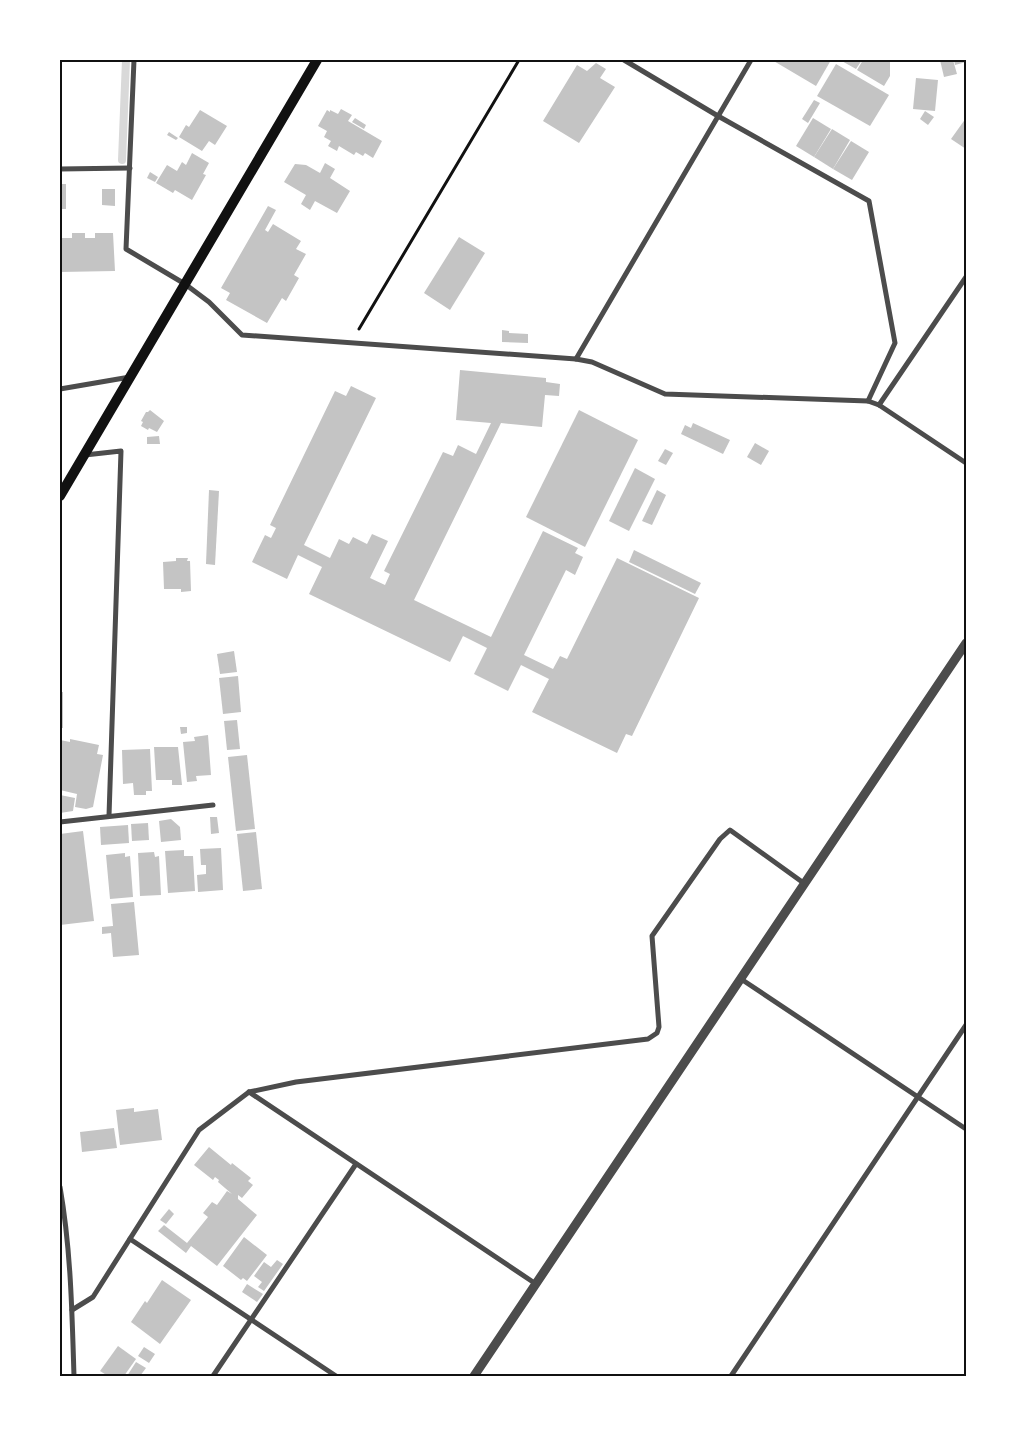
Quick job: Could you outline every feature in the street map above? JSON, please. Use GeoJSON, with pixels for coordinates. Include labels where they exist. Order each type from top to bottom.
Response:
{"type":"FeatureCollection","features":[{"type":"Feature","properties":{"kind":"main road"},"geometry":{"type":"LineString","coordinates":[[60,496],[317,60]]}},
{"type":"Feature","properties":{"kind":"street"},"geometry":{"type":"LineString","coordinates":[[134,60],[126,249],[185,284],[209,302],[242,335],[576,359],[592,362],[665,394],[868,402],[879,404],[966,463]]}},
{"type":"Feature","properties":{"kind":"street"},"geometry":{"type":"LineString","coordinates":[[624,60],[718,116],[869,201],[895,344],[868,402]]}},
{"type":"Feature","properties":{"kind":"street"},"geometry":{"type":"LineString","coordinates":[[576,359],[751,60]]}},
{"type":"Feature","properties":{"kind":"street"},"geometry":{"type":"LineString","coordinates":[[60,169],[130,168]]}},
{"type":"Feature","properties":{"kind":"street"},"geometry":{"type":"LineString","coordinates":[[879,404],[966,277]]}},
{"type":"Feature","properties":{"kind":"street"},"geometry":{"type":"LineString","coordinates":[[60,389],[130,376]]}},
{"type":"Feature","properties":{"kind":"street"},"geometry":{"type":"LineString","coordinates":[[85,455],[121,451],[109,816]]}},
{"type":"Feature","properties":{"kind":"street"},"geometry":{"type":"LineString","coordinates":[[474,1376],[966,643]]}},
{"type":"Feature","properties":{"kind":"street"},"geometry":{"type":"LineString","coordinates":[[60,822],[213,805]]}},
{"type":"Feature","properties":{"kind":"street"},"geometry":{"type":"LineString","coordinates":[[72,1310],[93,1297],[199,1130],[249,1092],[296,1082],[648,1039],[657,1033],[659,1027],[652,936],[720,839],[730,830],[805,884]]}},
{"type":"Feature","properties":{"kind":"street"},"geometry":{"type":"LineString","coordinates":[[741,979],[966,1129]]}},
{"type":"Feature","properties":{"kind":"street"},"geometry":{"type":"LineString","coordinates":[[730,1376],[966,1025]]}},
{"type":"Feature","properties":{"kind":"street"},"geometry":{"type":"LineString","coordinates":[[249,1092],[536,1284]]}},
{"type":"Feature","properties":{"kind":"street"},"geometry":{"type":"LineString","coordinates":[[214,1376],[356,1164]]}},
{"type":"Feature","properties":{"kind":"street"},"geometry":{"type":"LineString","coordinates":[[60,1187],[67,1228],[74,1376]]}},
{"type":"Feature","properties":{"kind":"street"},"geometry":{"type":"LineString","coordinates":[[130,1239],[336,1376]]}},
{"type":"Feature","properties":{"kind":"path"},"geometry":{"type":"LineString","coordinates":[[351,343],[519,60]]}},
{"type":"Feature","properties":{"kind":"building"},"geometry":{"type":"Polygon","coordinates":[[[772,60],[831,60],[816,86],[772,60]]]}},
{"type":"Feature","properties":{"kind":"building"},"geometry":{"type":"Polygon","coordinates":[[[840,60],[862,60],[856,69],[840,60]]]}},
{"type":"Feature","properties":{"kind":"building"},"geometry":{"type":"Polygon","coordinates":[[[863,60],[890,60],[890,76],[884,86],[857,70],[863,60]]]}},
{"type":"Feature","properties":{"kind":"building"},"geometry":{"type":"Polygon","coordinates":[[[940,60],[953,60],[957,74],[944,77],[940,60]]]}},
{"type":"Feature","properties":{"kind":"building"},"geometry":{"type":"Polygon","coordinates":[[[954,60],[966,60],[966,62],[955,65],[954,60]]]}},
{"type":"Feature","properties":{"kind":"building"},"geometry":{"type":"Polygon","coordinates":[[[596,63],[606,69],[600,78],[615,87],[579,143],[543,121],[577,65],[587,71],[596,63]]]}},
{"type":"Feature","properties":{"kind":"building"},"geometry":{"type":"Polygon","coordinates":[[[836,64],[889,95],[870,126],[817,96],[836,64]]]}},
{"type":"Feature","properties":{"kind":"building"},"geometry":{"type":"Polygon","coordinates":[[[916,78],[938,80],[935,111],[913,109],[916,78]]]}},
{"type":"Feature","properties":{"kind":"building"},"geometry":{"type":"Polygon","coordinates":[[[814,100],[820,103],[808,123],[802,119],[814,100]]]}},
{"type":"Feature","properties":{"kind":"building"},"geometry":{"type":"Polygon","coordinates":[[[341,109],[352,115],[348,121],[382,141],[373,158],[365,153],[363,156],[356,152],[354,155],[339,146],[337,151],[328,146],[331,141],[324,137],[327,131],[318,126],[327,110],[338,114],[341,109]]]}},
{"type":"Feature","properties":{"kind":"building"},"geometry":{"type":"Polygon","coordinates":[[[200,110],[227,126],[215,145],[209,141],[202,151],[179,137],[186,125],[189,127],[200,110]]]}},
{"type":"Feature","properties":{"kind":"building"},"geometry":{"type":"Polygon","coordinates":[[[925,111],[934,117],[928,125],[920,119],[925,111]]]}},
{"type":"Feature","properties":{"kind":"building"},"geometry":{"type":"Polygon","coordinates":[[[355,118],[366,125],[364,129],[352,122],[355,118]]]}},
{"type":"Feature","properties":{"kind":"building"},"geometry":{"type":"Polygon","coordinates":[[[813,118],[831,129],[814,157],[796,146],[813,118]]]}},
{"type":"Feature","properties":{"kind":"building"},"geometry":{"type":"Polygon","coordinates":[[[966,118],[966,149],[951,139],[966,118]]]}},
{"type":"Feature","properties":{"kind":"building"},"geometry":{"type":"Polygon","coordinates":[[[832,129],[850,140],[833,169],[814,157],[832,129]]]}},
{"type":"Feature","properties":{"kind":"building"},"geometry":{"type":"Polygon","coordinates":[[[169,132],[178,138],[176,140],[167,135],[169,132]]]}},
{"type":"Feature","properties":{"kind":"building"},"geometry":{"type":"Polygon","coordinates":[[[851,141],[869,152],[852,180],[833,169],[851,141]]]}},
{"type":"Feature","properties":{"kind":"building"},"geometry":{"type":"Polygon","coordinates":[[[192,153],[209,163],[203,174],[206,175],[192,200],[175,190],[173,193],[156,183],[167,165],[177,171],[182,162],[186,165],[192,153]]]}},
{"type":"Feature","properties":{"kind":"building"},"geometry":{"type":"Polygon","coordinates":[[[325,163],[335,169],[330,178],[350,191],[337,213],[315,201],[310,210],[301,204],[306,195],[284,182],[295,164],[306,165],[320,173],[325,163]]]}},
{"type":"Feature","properties":{"kind":"building"},"geometry":{"type":"Polygon","coordinates":[[[150,172],[158,177],[155,182],[147,178],[150,172]]]}},
{"type":"Feature","properties":{"kind":"building"},"geometry":{"type":"Polygon","coordinates":[[[60,184],[66,184],[66,209],[60,209],[60,184]]]}},
{"type":"Feature","properties":{"kind":"building"},"geometry":{"type":"Polygon","coordinates":[[[102,189],[115,189],[115,206],[102,205],[102,189]]]}},
{"type":"Feature","properties":{"kind":"building"},"geometry":{"type":"Polygon","coordinates":[[[268,206],[276,210],[265,230],[268,232],[273,224],[301,241],[296,249],[306,254],[294,275],[299,278],[286,301],[282,298],[267,323],[226,300],[230,293],[221,288],[268,206]]]}},
{"type":"Feature","properties":{"kind":"building"},"geometry":{"type":"Polygon","coordinates":[[[72,233],[85,233],[85,238],[95,238],[95,233],[113,233],[115,271],[60,272],[60,238],[72,238],[72,233]]]}},
{"type":"Feature","properties":{"kind":"building"},"geometry":{"type":"Polygon","coordinates":[[[459,237],[485,253],[450,310],[424,293],[459,237]]]}},
{"type":"Feature","properties":{"kind":"building"},"geometry":{"type":"Polygon","coordinates":[[[502,330],[509,331],[509,333],[528,334],[528,343],[502,342],[502,330]]]}},
{"type":"Feature","properties":{"kind":"building"},"geometry":{"type":"Polygon","coordinates":[[[460,370],[546,378],[546,382],[560,384],[559,396],[545,395],[542,427],[501,423],[414,600],[491,637],[543,531],[578,548],[575,553],[583,557],[575,575],[566,570],[524,655],[553,669],[560,656],[567,659],[617,558],[699,598],[632,736],[626,734],[617,753],[532,712],[549,679],[521,665],[508,691],[474,674],[487,648],[463,636],[450,662],[309,594],[322,567],[298,555],[287,579],[252,562],[265,535],[271,538],[276,528],[270,525],[335,391],[346,396],[351,386],[376,398],[304,545],[330,558],[339,539],[349,544],[353,537],[367,544],[372,534],[388,541],[370,578],[385,585],[390,574],[384,571],[443,452],[453,456],[458,445],[476,454],[491,423],[456,420],[460,370]]]}},
{"type":"Feature","properties":{"kind":"building"},"geometry":{"type":"Polygon","coordinates":[[[150,410],[164,421],[157,432],[141,426],[143,422],[141,421],[146,412],[150,410]]]}},
{"type":"Feature","properties":{"kind":"building"},"geometry":{"type":"Polygon","coordinates":[[[579,410],[638,440],[585,547],[526,517],[579,410]]]}},
{"type":"Feature","properties":{"kind":"building"},"geometry":{"type":"Polygon","coordinates":[[[693,423],[730,440],[723,454],[681,434],[685,425],[691,428],[693,423]]]}},
{"type":"Feature","properties":{"kind":"building"},"geometry":{"type":"Polygon","coordinates":[[[159,436],[160,444],[147,444],[147,437],[159,436]]]}},
{"type":"Feature","properties":{"kind":"building"},"geometry":{"type":"Polygon","coordinates":[[[755,443],[769,451],[761,465],[747,457],[755,443]]]}},
{"type":"Feature","properties":{"kind":"building"},"geometry":{"type":"Polygon","coordinates":[[[665,449],[673,453],[666,465],[658,461],[665,449]]]}},
{"type":"Feature","properties":{"kind":"building"},"geometry":{"type":"Polygon","coordinates":[[[635,468],[655,479],[629,531],[609,521],[635,468]]]}},
{"type":"Feature","properties":{"kind":"building"},"geometry":{"type":"Polygon","coordinates":[[[209,490],[219,491],[215,565],[206,564],[209,490]]]}},
{"type":"Feature","properties":{"kind":"building"},"geometry":{"type":"Polygon","coordinates":[[[657,490],[666,495],[652,525],[642,521],[657,490]]]}},
{"type":"Feature","properties":{"kind":"building"},"geometry":{"type":"Polygon","coordinates":[[[634,550],[701,583],[695,594],[629,562],[634,550]]]}},
{"type":"Feature","properties":{"kind":"building"},"geometry":{"type":"Polygon","coordinates":[[[176,558],[188,558],[187,561],[190,561],[191,591],[181,592],[181,589],[164,589],[163,562],[176,561],[176,558]]]}},
{"type":"Feature","properties":{"kind":"building"},"geometry":{"type":"Polygon","coordinates":[[[234,651],[237,672],[220,674],[217,654],[234,651]]]}},
{"type":"Feature","properties":{"kind":"building"},"geometry":{"type":"Polygon","coordinates":[[[238,676],[241,712],[223,714],[219,678],[238,676]]]}},
{"type":"Feature","properties":{"kind":"building"},"geometry":{"type":"Polygon","coordinates":[[[60,692],[63,692],[63,728],[60,728],[60,692]]]}},
{"type":"Feature","properties":{"kind":"building"},"geometry":{"type":"Polygon","coordinates":[[[237,720],[240,749],[227,750],[224,721],[237,720]]]}},
{"type":"Feature","properties":{"kind":"building"},"geometry":{"type":"Polygon","coordinates":[[[180,727],[187,727],[187,733],[181,734],[180,727]]]}},
{"type":"Feature","properties":{"kind":"building"},"geometry":{"type":"Polygon","coordinates":[[[208,735],[211,775],[196,776],[197,781],[187,782],[183,742],[195,741],[194,737],[208,735]]]}},
{"type":"Feature","properties":{"kind":"building"},"geometry":{"type":"Polygon","coordinates":[[[70,739],[99,745],[97,754],[103,755],[93,807],[86,809],[75,807],[77,794],[60,790],[62,777],[60,777],[60,740],[70,742],[70,739]]]}},
{"type":"Feature","properties":{"kind":"building"},"geometry":{"type":"Polygon","coordinates":[[[154,747],[178,747],[182,785],[172,785],[172,780],[156,780],[154,747]]]}},
{"type":"Feature","properties":{"kind":"building"},"geometry":{"type":"Polygon","coordinates":[[[150,749],[152,791],[146,791],[146,795],[134,795],[133,783],[123,784],[122,750],[150,749]]]}},
{"type":"Feature","properties":{"kind":"building"},"geometry":{"type":"Polygon","coordinates":[[[247,755],[255,829],[236,831],[228,757],[247,755]]]}},
{"type":"Feature","properties":{"kind":"building"},"geometry":{"type":"Polygon","coordinates":[[[60,795],[75,798],[73,811],[60,813],[60,795]]]}},
{"type":"Feature","properties":{"kind":"building"},"geometry":{"type":"Polygon","coordinates":[[[210,817],[217,817],[219,833],[211,834],[210,817]]]}},
{"type":"Feature","properties":{"kind":"building"},"geometry":{"type":"Polygon","coordinates":[[[171,819],[180,827],[181,840],[161,842],[159,821],[171,819]]]}},
{"type":"Feature","properties":{"kind":"building"},"geometry":{"type":"Polygon","coordinates":[[[148,823],[149,840],[132,841],[131,824],[148,823]]]}},
{"type":"Feature","properties":{"kind":"building"},"geometry":{"type":"Polygon","coordinates":[[[128,825],[129,843],[101,845],[100,827],[128,825]]]}},
{"type":"Feature","properties":{"kind":"building"},"geometry":{"type":"Polygon","coordinates":[[[83,831],[94,921],[60,925],[60,834],[83,831]]]}},
{"type":"Feature","properties":{"kind":"building"},"geometry":{"type":"Polygon","coordinates":[[[256,832],[262,889],[243,891],[237,834],[256,832]]]}},
{"type":"Feature","properties":{"kind":"building"},"geometry":{"type":"Polygon","coordinates":[[[221,848],[223,890],[198,892],[197,875],[206,874],[206,865],[201,865],[200,849],[221,848]]]}},
{"type":"Feature","properties":{"kind":"building"},"geometry":{"type":"Polygon","coordinates":[[[184,850],[184,856],[193,856],[195,891],[168,893],[165,851],[184,850]]]}},
{"type":"Feature","properties":{"kind":"building"},"geometry":{"type":"Polygon","coordinates":[[[154,852],[155,857],[159,856],[161,895],[140,896],[138,853],[154,852]]]}},
{"type":"Feature","properties":{"kind":"building"},"geometry":{"type":"Polygon","coordinates":[[[125,853],[125,857],[130,856],[133,897],[110,899],[106,855],[125,853]]]}},
{"type":"Feature","properties":{"kind":"building"},"geometry":{"type":"Polygon","coordinates":[[[134,902],[139,955],[113,957],[111,933],[102,934],[102,927],[113,926],[111,904],[134,902]]]}},
{"type":"Feature","properties":{"kind":"building"},"geometry":{"type":"Polygon","coordinates":[[[134,1108],[134,1112],[158,1109],[162,1140],[120,1145],[116,1110],[134,1108]]]}},
{"type":"Feature","properties":{"kind":"building"},"geometry":{"type":"Polygon","coordinates":[[[114,1128],[117,1148],[82,1152],[80,1132],[114,1128]]]}},
{"type":"Feature","properties":{"kind":"building"},"geometry":{"type":"Polygon","coordinates":[[[209,1147],[251,1178],[248,1181],[253,1185],[242,1198],[238,1195],[238,1199],[257,1215],[217,1266],[191,1246],[186,1253],[158,1231],[164,1225],[187,1243],[208,1217],[203,1213],[212,1202],[217,1205],[227,1191],[232,1194],[218,1182],[219,1180],[215,1177],[213,1180],[194,1165],[209,1147]]]}},
{"type":"Feature","properties":{"kind":"building"},"geometry":{"type":"Polygon","coordinates":[[[169,1209],[174,1214],[166,1224],[160,1220],[169,1209]]]}},
{"type":"Feature","properties":{"kind":"building"},"geometry":{"type":"Polygon","coordinates":[[[244,1237],[267,1255],[247,1281],[243,1278],[241,1280],[223,1266],[244,1237]]]}},
{"type":"Feature","properties":{"kind":"building"},"geometry":{"type":"Polygon","coordinates":[[[277,1260],[283,1264],[264,1291],[258,1287],[262,1282],[254,1276],[264,1262],[271,1267],[277,1260]]]}},
{"type":"Feature","properties":{"kind":"building"},"geometry":{"type":"Polygon","coordinates":[[[162,1280],[191,1300],[160,1344],[131,1322],[145,1301],[147,1303],[162,1280]]]}},
{"type":"Feature","properties":{"kind":"building"},"geometry":{"type":"Polygon","coordinates":[[[247,1284],[263,1294],[257,1302],[242,1292],[247,1284]]]}},
{"type":"Feature","properties":{"kind":"building"},"geometry":{"type":"Polygon","coordinates":[[[118,1346],[136,1359],[124,1376],[108,1376],[100,1371],[118,1346]]]}},
{"type":"Feature","properties":{"kind":"building"},"geometry":{"type":"Polygon","coordinates":[[[144,1347],[155,1354],[149,1363],[138,1356],[144,1347]]]}},
{"type":"Feature","properties":{"kind":"building"},"geometry":{"type":"Polygon","coordinates":[[[136,1362],[146,1368],[140,1376],[127,1376],[136,1362]]]}},
{"type":"Feature","properties":{"kind":"waterway"},"geometry":{"type":"LineString","coordinates":[[122,160],[126,60]]}}]}
